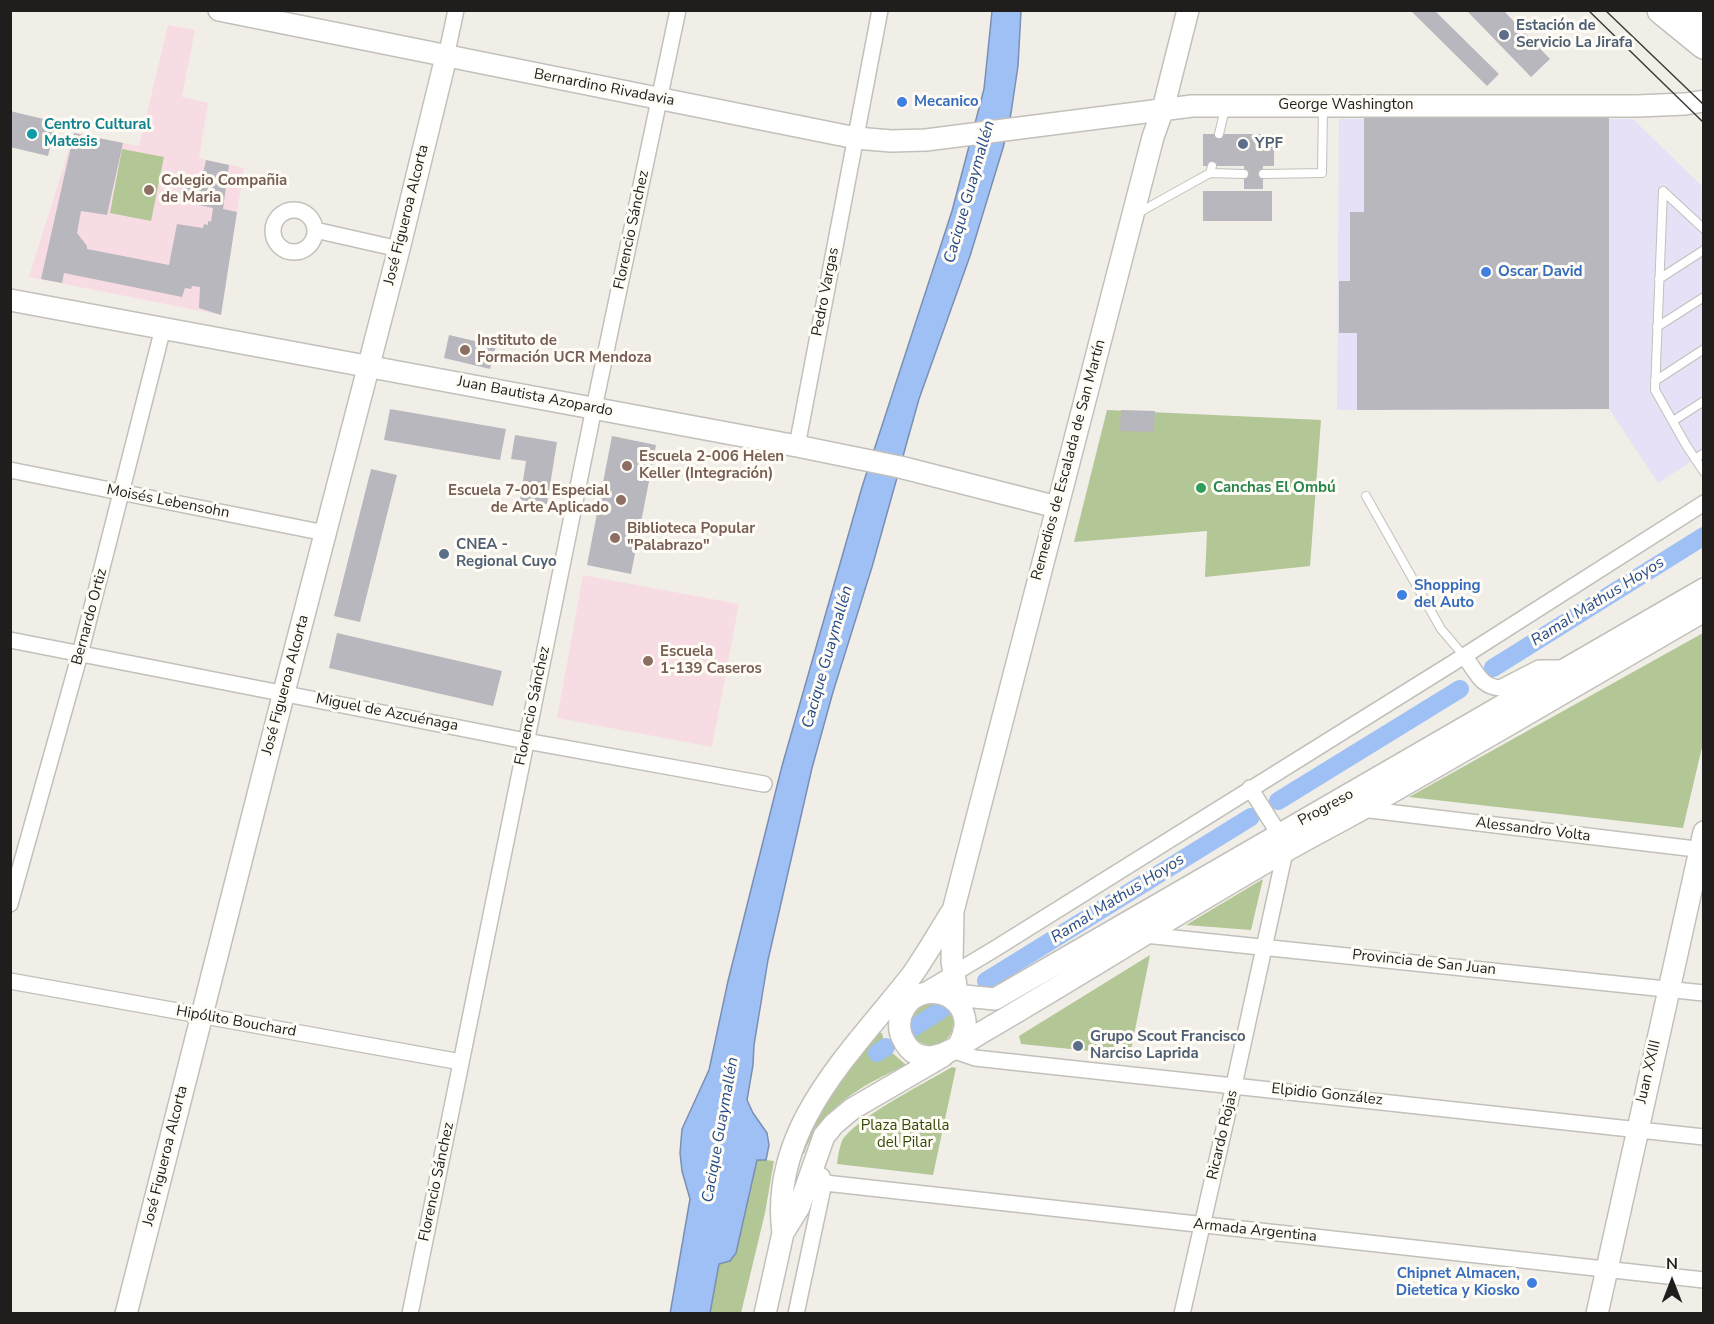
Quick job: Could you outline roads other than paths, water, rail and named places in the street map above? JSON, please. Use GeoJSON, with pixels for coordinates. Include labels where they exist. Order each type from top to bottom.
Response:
{"type":"FeatureCollection","features":[{"type":"Feature","properties":{"kind":"highway"},"geometry":{"type":"LineString","coordinates":[[1661,10],[1704,45]]}},
{"type":"Feature","properties":{"kind":"highway"},"geometry":{"type":"LineString","coordinates":[[1697,10],[1704,16]]}},
{"type":"Feature","properties":{"kind":"main road","name":"Bernardino Rivadavia"},"geometry":{"type":"LineString","coordinates":[[219,10],[856,138],[908,141],[990,131]]}},
{"type":"Feature","properties":{"kind":"main road","name":"Remedios de Escalada de San Martín"},"geometry":{"type":"LineString","coordinates":[[952,998],[953,911],[1153,137],[1163,109],[1188,10]]}},
{"type":"Feature","properties":{"kind":"main road","name":"José Figueroa Alcorta"},"geometry":{"type":"LineString","coordinates":[[126,1314],[399,249],[446,57]]}},
{"type":"Feature","properties":{"kind":"main road","name":"George Washington"},"geometry":{"type":"LineString","coordinates":[[990,131],[1163,109],[1225,105],[1637,106],[1704,101]]}},
{"type":"Feature","properties":{"kind":"main road","name":"Juan Bautista Azopardo"},"geometry":{"type":"LineString","coordinates":[[10,300],[870,461],[1057,507]]}},
{"type":"Feature","properties":{"kind":"main road","name":"Progreso"},"geometry":{"type":"LineString","coordinates":[[952,998],[995,999],[1279,838],[1704,589]]}},
{"type":"Feature","properties":{"kind":"main road","name":"Progreso"},"geometry":{"type":"LineString","coordinates":[[783,1233],[816,1182],[816,1156],[824,1136],[840,1119],[869,1098],[1145,935],[1279,838],[1362,809],[1704,611]]}},
{"type":"Feature","properties":{"kind":"main road","name":"Juan XXIII"},"geometry":{"type":"LineString","coordinates":[[1597,1314],[1702,844]]}},
{"type":"Feature","properties":{"kind":"main road","name":"Remedios de Escalada de San Martín"},"geometry":{"type":"LineString","coordinates":[[783,1233],[781,1196],[790,1157],[801,1126],[819,1094],[847,1053],[913,973],[953,911]]}},
{"type":"Feature","properties":{"kind":"main road"},"geometry":{"type":"LineString","coordinates":[[847,1053],[883,1020],[911,1000],[927,992],[952,998],[965,1021],[965,1029],[952,1050],[927,1057],[911,1050],[901,1035],[899,1025],[911,1000],[913,973]]}},
{"type":"Feature","properties":{"kind":"main road"},"geometry":{"type":"LineString","coordinates":[[765,1314],[783,1233]]}},
{"type":"Feature","properties":{"kind":"street"},"geometry":{"type":"LineString","coordinates":[[446,57],[456,10]]}},
{"type":"Feature","properties":{"kind":"street","name":"Florencio Sánchez"},"geometry":{"type":"LineString","coordinates":[[410,1314],[594,408],[678,10]]}},
{"type":"Feature","properties":{"kind":"street","name":"Pedro Vargas"},"geometry":{"type":"LineString","coordinates":[[797,447],[880,10]]}},
{"type":"Feature","properties":{"kind":"street"},"geometry":{"type":"LineString","coordinates":[[315,230],[399,249]]}},
{"type":"Feature","properties":{"kind":"street","name":"Bernardo Ortiz"},"geometry":{"type":"LineString","coordinates":[[10,904],[80,654],[163,328]]}},
{"type":"Feature","properties":{"kind":"street","name":"Moisés Lebensohn"},"geometry":{"type":"LineString","coordinates":[[10,471],[325,533]]}},
{"type":"Feature","properties":{"kind":"street"},"geometry":{"type":"LineString","coordinates":[[911,1000],[1250,788],[1468,661],[1704,503]]}},
{"type":"Feature","properties":{"kind":"street"},"geometry":{"type":"LineString","coordinates":[[1678,605],[1704,581]]}},
{"type":"Feature","properties":{"kind":"street","name":"Miguel de Azcuénaga"},"geometry":{"type":"LineString","coordinates":[[10,640],[526,741],[764,784]]}},
{"type":"Feature","properties":{"kind":"street"},"geometry":{"type":"LineString","coordinates":[[1468,661],[1485,686],[1500,688],[1539,668],[1569,668]]}},
{"type":"Feature","properties":{"kind":"street"},"geometry":{"type":"LineString","coordinates":[[1250,788],[1279,838]]}},
{"type":"Feature","properties":{"kind":"street","name":"Alessandro Volta"},"geometry":{"type":"LineString","coordinates":[[1362,809],[1702,844]]}},
{"type":"Feature","properties":{"kind":"street","name":"Ricardo Rojas"},"geometry":{"type":"LineString","coordinates":[[1182,1314],[1264,946],[1279,838]]}},
{"type":"Feature","properties":{"kind":"street","name":"Provincia de San Juan"},"geometry":{"type":"LineString","coordinates":[[1145,935],[1704,993]]}},
{"type":"Feature","properties":{"kind":"street"},"geometry":{"type":"LineString","coordinates":[[951,943],[957,951],[967,955],[993,950]]}},
{"type":"Feature","properties":{"kind":"street","name":"Hipólito Bouchard"},"geometry":{"type":"LineString","coordinates":[[10,981],[461,1062]]}},
{"type":"Feature","properties":{"kind":"street","name":"Elpidio González"},"geometry":{"type":"LineString","coordinates":[[952,1050],[975,1058],[1704,1137]]}},
{"type":"Feature","properties":{"kind":"street"},"geometry":{"type":"LineString","coordinates":[[796,1314],[816,1182]]}},
{"type":"Feature","properties":{"kind":"street","name":"Armada Argentina"},"geometry":{"type":"LineString","coordinates":[[816,1182],[1704,1280]]}},
{"type":"Feature","properties":{"kind":"lane"},"geometry":{"type":"LineString","coordinates":[[1219,134],[1225,105]]}},
{"type":"Feature","properties":{"kind":"lane"},"geometry":{"type":"LineString","coordinates":[[1263,174],[1322,173],[1323,105]]}},
{"type":"Feature","properties":{"kind":"lane"},"geometry":{"type":"LineString","coordinates":[[1134,216],[1211,169],[1244,174]]}},
{"type":"Feature","properties":{"kind":"lane"},"geometry":{"type":"LineString","coordinates":[[1704,229],[1663,191],[1655,390],[1672,422],[1704,472]]}},
{"type":"Feature","properties":{"kind":"lane"},"geometry":{"type":"LineString","coordinates":[[1659,279],[1704,250]]}},
{"type":"Feature","properties":{"kind":"lane"},"geometry":{"type":"LineString","coordinates":[[1658,327],[1704,297]]}},
{"type":"Feature","properties":{"kind":"lane"},"geometry":{"type":"LineString","coordinates":[[1655,381],[1704,350]]}},
{"type":"Feature","properties":{"kind":"lane"},"geometry":{"type":"LineString","coordinates":[[1672,422],[1704,401]]}},
{"type":"Feature","properties":{"kind":"lane"},"geometry":{"type":"LineString","coordinates":[[1695,459],[1704,453]]}},
{"type":"Feature","properties":{"kind":"lane"},"geometry":{"type":"LineString","coordinates":[[1366,496],[1441,629],[1468,661]]}},
{"type":"Feature","properties":{"kind":"water","name":"Cacique Guaymallén"},"geometry":{"type":"Polygon","coordinates":[[[992,11],[1021,11],[1018,66],[1011,113],[1003,148],[970,256],[919,399],[812,768],[768,960],[747,1100],[767,1133],[769,1145],[766,1160],[757,1160],[736,1253],[730,1261],[719,1264],[710,1313],[670,1314],[690,1199],[682,1171],[680,1153],[682,1129],[709,1070],[728,981],[782,766],[862,487],[952,211],[984,89],[992,11]]]}},
{"type":"Feature","properties":{"kind":"waterway","name":"Ramal Mathus Hoyos"},"geometry":{"type":"LineString","coordinates":[[1493,668],[1704,536]]}},
{"type":"Feature","properties":{"kind":"waterway","name":"Ramal Mathus Hoyos"},"geometry":{"type":"LineString","coordinates":[[1278,801],[1460,689]]}},
{"type":"Feature","properties":{"kind":"waterway","name":"Ramal Mathus Hoyos"},"geometry":{"type":"LineString","coordinates":[[986,981],[1251,817]]}},
{"type":"Feature","properties":{"kind":"waterway","name":"Ramal Mathus Hoyos"},"geometry":{"type":"LineString","coordinates":[[910,1030],[944,1008]]}},
{"type":"Feature","properties":{"kind":"waterway","name":"Ramal Mathus Hoyos"},"geometry":{"type":"LineString","coordinates":[[877,1053],[886,1047]]}},
{"type":"Feature","properties":{"kind":"tram line"},"geometry":{"type":"LineString","coordinates":[[1588,10],[1704,123]]}},
{"type":"Feature","properties":{"kind":"tram line"},"geometry":{"type":"LineString","coordinates":[[1605,10],[1704,105]]}},
{"type":"Feature","properties":{"kind":"place","name":"Estación de Servicio La Jirafa"},"geometry":{"type":"Point","coordinates":[1504,35]}},
{"type":"Feature","properties":{"kind":"place","name":"Mecanico"},"geometry":{"type":"Point","coordinates":[902,102]}},
{"type":"Feature","properties":{"kind":"place","name":"Centro Cultural Matesis"},"geometry":{"type":"Point","coordinates":[32,134]}},
{"type":"Feature","properties":{"kind":"place","name":"YPF"},"geometry":{"type":"Point","coordinates":[1243,144]}},
{"type":"Feature","properties":{"kind":"place","name":"Colegio Compañia de Maria"},"geometry":{"type":"Point","coordinates":[149,190]}},
{"type":"Feature","properties":{"kind":"place","name":"Oscar David"},"geometry":{"type":"Point","coordinates":[1486,272]}},
{"type":"Feature","properties":{"kind":"place","name":"Instituto de Formación UCR Mendoza"},"geometry":{"type":"Point","coordinates":[465,350]}},
{"type":"Feature","properties":{"kind":"place","name":"Escuela 2-006 Helen Keller (Integración)"},"geometry":{"type":"Point","coordinates":[627,466]}},
{"type":"Feature","properties":{"kind":"place","name":"Canchas El Ombú"},"geometry":{"type":"Point","coordinates":[1201,488]}},
{"type":"Feature","properties":{"kind":"place","name":"Escuela 7-001 Especial de Arte Aplicado"},"geometry":{"type":"Point","coordinates":[621,500]}},
{"type":"Feature","properties":{"kind":"place","name":"Biblioteca Popular \"Palabrazo\""},"geometry":{"type":"Point","coordinates":[615,538]}},
{"type":"Feature","properties":{"kind":"place","name":"CNEA - Regional Cuyo"},"geometry":{"type":"Point","coordinates":[444,554]}},
{"type":"Feature","properties":{"kind":"place","name":"Shopping del Auto"},"geometry":{"type":"Point","coordinates":[1402,595]}},
{"type":"Feature","properties":{"kind":"place","name":"Escuela 1-139 Caseros"},"geometry":{"type":"Point","coordinates":[648,661]}},
{"type":"Feature","properties":{"kind":"place","name":"Grupo Scout Francisco Narciso Laprida"},"geometry":{"type":"Point","coordinates":[1078,1046]}},
{"type":"Feature","properties":{"kind":"place","name":"Chipnet Almacen, Dietetica y Kiosko"},"geometry":{"type":"Point","coordinates":[1532,1283]}},
{"type":"Feature","properties":{"kind":"park label","name":"Plaza Batalla del Pilar"},"geometry":{"type":"Point","coordinates":[905,1134]}}]}
